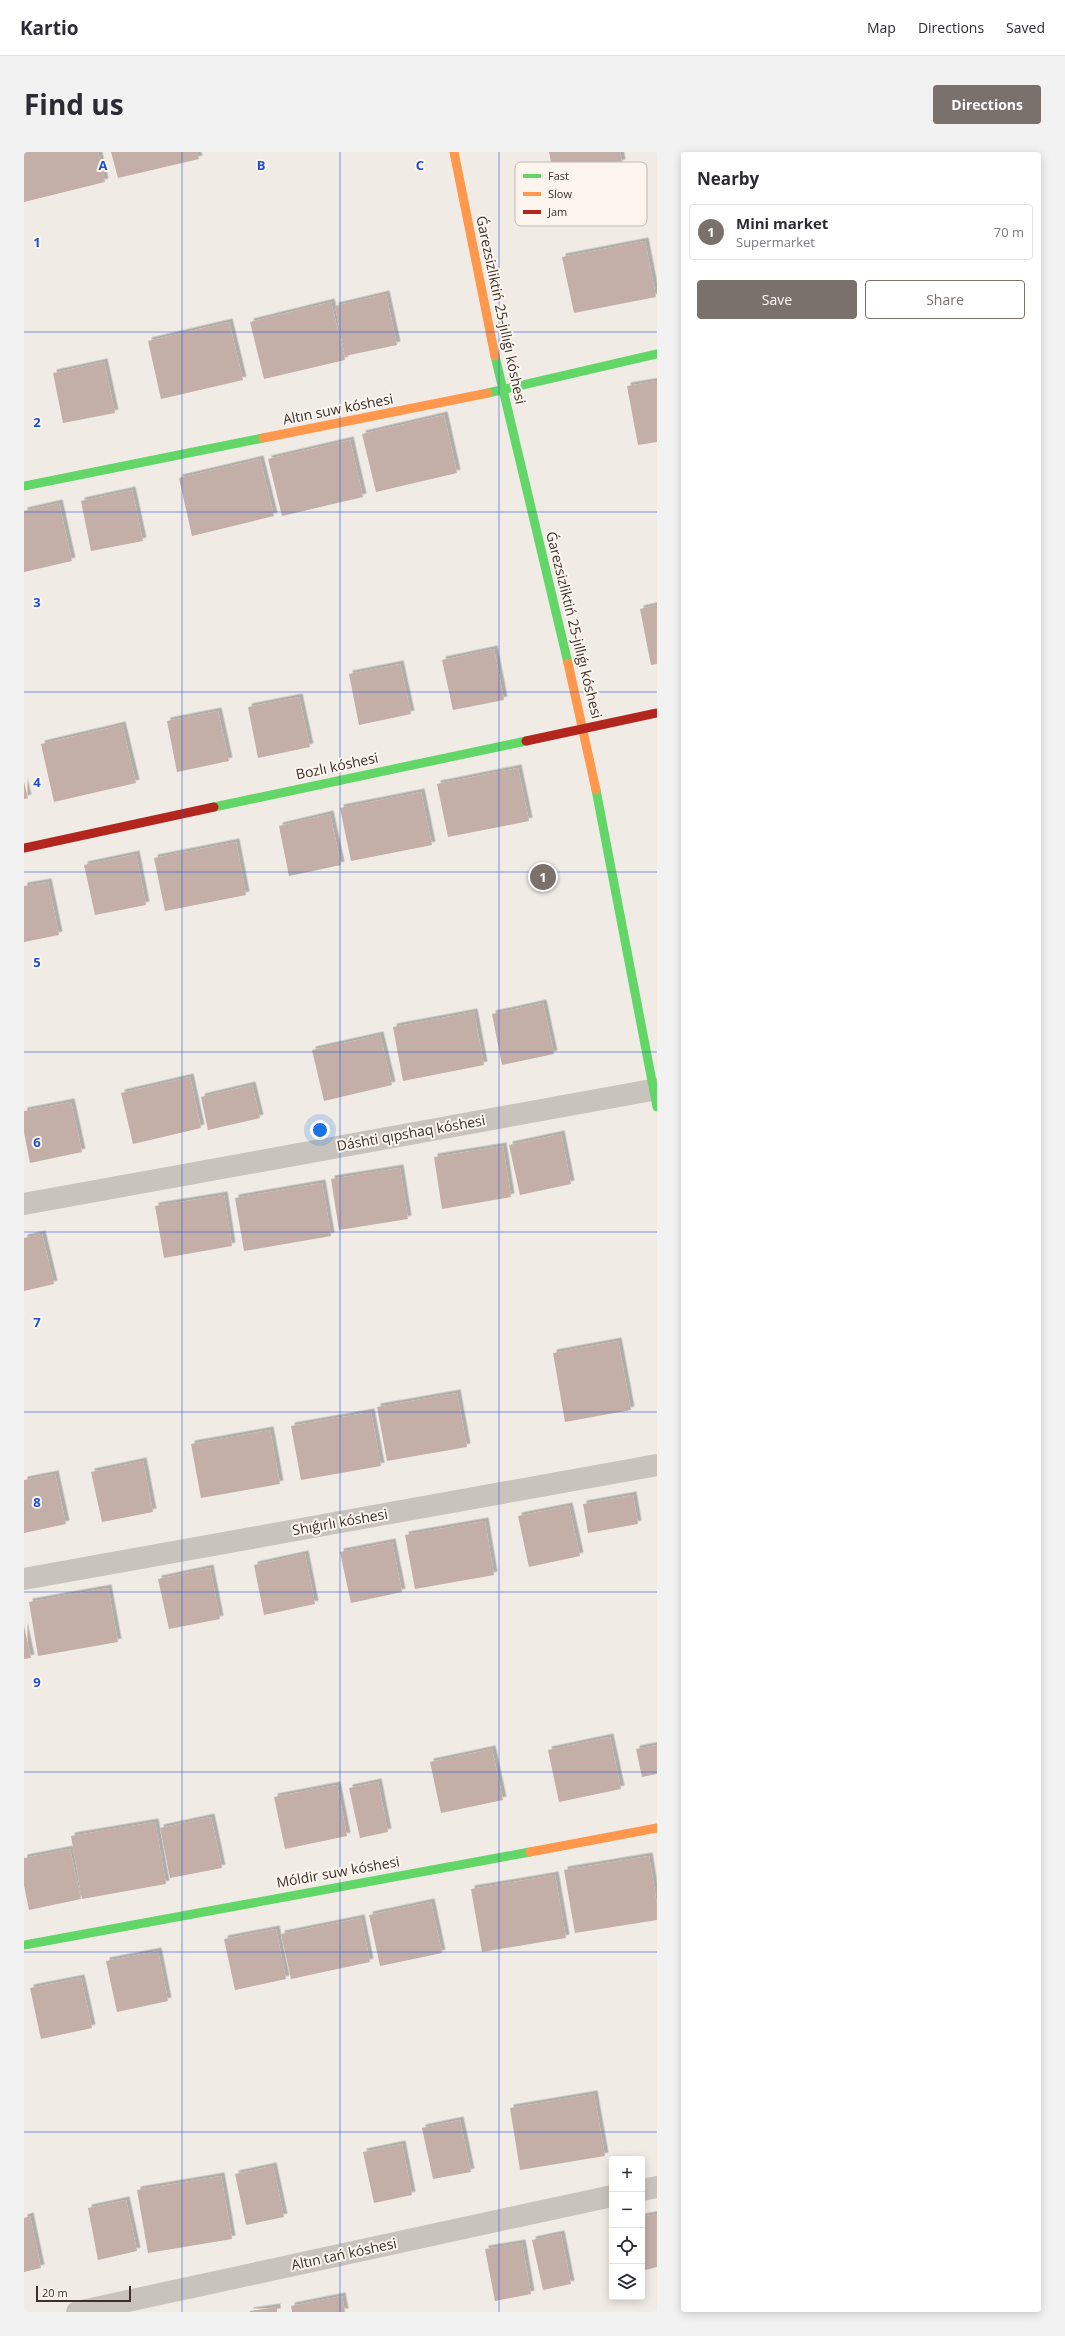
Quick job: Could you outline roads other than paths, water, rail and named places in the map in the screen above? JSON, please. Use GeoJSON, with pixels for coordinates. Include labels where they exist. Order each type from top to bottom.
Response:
{"type":"FeatureCollection","features":[{"type":"Feature","properties":{"kind":"street","name":"Ǵarezsizliktiń 25-jıllıǵı kóshesi"},"geometry":{"type":"LineString","coordinates":[[454,152],[502,390],[584,728],[656,1095]]}},
{"type":"Feature","properties":{"kind":"street","name":"Altın suw kóshesi"},"geometry":{"type":"LineString","coordinates":[[24,486],[502,390],[657,354]]}},
{"type":"Feature","properties":{"kind":"street","name":"Bozlı kóshesi"},"geometry":{"type":"LineString","coordinates":[[24,848],[657,712]]}},
{"type":"Feature","properties":{"kind":"street","name":"Dáshti qıpshaq kóshesi"},"geometry":{"type":"LineString","coordinates":[[24,1204],[656,1095]]}},
{"type":"Feature","properties":{"kind":"street","name":"Shıǵırlı kóshesi"},"geometry":{"type":"LineString","coordinates":[[24,1579],[657,1465]]}},
{"type":"Feature","properties":{"kind":"street","name":"Móldir suw kóshesi"},"geometry":{"type":"LineString","coordinates":[[24,1945],[657,1828]]}},
{"type":"Feature","properties":{"kind":"street"},"geometry":{"type":"LineString","coordinates":[[645,2189],[657,2187]]}},
{"type":"Feature","properties":{"kind":"street","name":"Altın tań kóshesi"},"geometry":{"type":"LineString","coordinates":[[77,2312],[609,2197]]}},
{"type":"Feature","properties":{"kind":"place","name":"Mini market"},"geometry":{"type":"Point","coordinates":[543,877]}}]}
